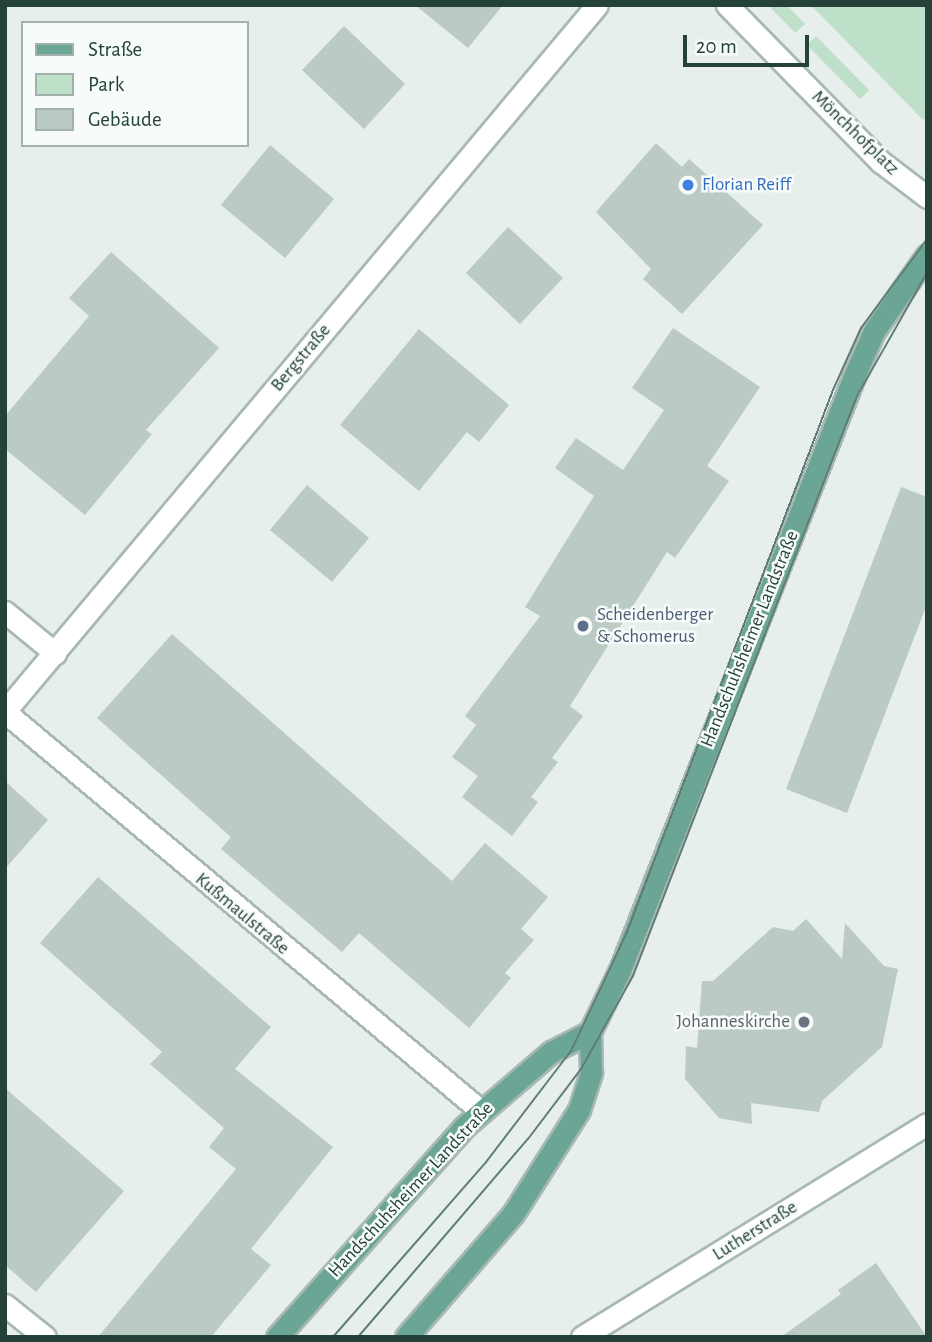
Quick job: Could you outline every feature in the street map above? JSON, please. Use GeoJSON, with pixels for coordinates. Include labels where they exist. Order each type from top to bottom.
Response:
{"type":"FeatureCollection","features":[{"type":"Feature","properties":{"kind":"main road","name":"Handschuhsheimer Landstraße"},"geometry":{"type":"LineString","coordinates":[[406,1337],[513,1214],[579,1110],[591,1072],[590,1032],[620,970],[853,379],[874,331],[927,256]]}},
{"type":"Feature","properties":{"kind":"main road","name":"Handschuhsheimer Landstraße"},"geometry":{"type":"LineString","coordinates":[[278,1337],[481,1111],[551,1052],[590,1032]]}},
{"type":"Feature","properties":{"kind":"street","name":"Bergstraße"},"geometry":{"type":"LineString","coordinates":[[5,712],[597,5]]}},
{"type":"Feature","properties":{"kind":"street","name":"Mönchhofplatz"},"geometry":{"type":"LineString","coordinates":[[727,5],[881,162],[927,197]]}},
{"type":"Feature","properties":{"kind":"street"},"geometry":{"type":"LineString","coordinates":[[5,612],[55,653]]}},
{"type":"Feature","properties":{"kind":"street","name":"Kußmaulstraße"},"geometry":{"type":"LineString","coordinates":[[5,712],[481,1111]]}},
{"type":"Feature","properties":{"kind":"street","name":"Lutherstraße"},"geometry":{"type":"LineString","coordinates":[[582,1337],[927,1124]]}},
{"type":"Feature","properties":{"kind":"street"},"geometry":{"type":"LineString","coordinates":[[5,1305],[45,1337]]}},
{"type":"Feature","properties":{"kind":"green space"},"geometry":{"type":"Polygon","coordinates":[[[768,5],[787,5],[805,24],[795,33],[768,5]]]}},
{"type":"Feature","properties":{"kind":"green space"},"geometry":{"type":"Polygon","coordinates":[[[811,5],[927,5],[927,117],[923,120],[811,5]]]}},
{"type":"Feature","properties":{"kind":"green space"},"geometry":{"type":"Polygon","coordinates":[[[816,36],[869,90],[860,99],[807,45],[816,36]]]}},
{"type":"Feature","properties":{"kind":"building"},"geometry":{"type":"Polygon","coordinates":[[[415,5],[503,5],[468,48],[415,5]]]}},
{"type":"Feature","properties":{"kind":"building"},"geometry":{"type":"Polygon","coordinates":[[[344,26],[405,84],[364,129],[302,70],[344,26]]]}},
{"type":"Feature","properties":{"kind":"building"},"geometry":{"type":"Polygon","coordinates":[[[656,143],[682,167],[689,159],[763,225],[682,314],[643,279],[651,269],[596,212],[656,143]]]}},
{"type":"Feature","properties":{"kind":"building"},"geometry":{"type":"Polygon","coordinates":[[[270,145],[334,199],[285,258],[221,205],[270,145]]]}},
{"type":"Feature","properties":{"kind":"building"},"geometry":{"type":"Polygon","coordinates":[[[508,227],[563,278],[520,324],[466,273],[508,227]]]}},
{"type":"Feature","properties":{"kind":"building"},"geometry":{"type":"Polygon","coordinates":[[[111,252],[219,348],[146,430],[152,434],[85,515],[5,449],[5,416],[89,316],[69,298],[111,252]]]}},
{"type":"Feature","properties":{"kind":"building"},"geometry":{"type":"Polygon","coordinates":[[[673,328],[760,387],[707,466],[729,481],[675,558],[667,552],[570,706],[583,716],[552,758],[558,762],[531,797],[538,802],[512,836],[462,797],[478,776],[452,757],[476,725],[465,716],[540,616],[525,607],[594,496],[555,468],[576,438],[623,470],[664,410],[632,388],[673,328]]]}},
{"type":"Feature","properties":{"kind":"building"},"geometry":{"type":"Polygon","coordinates":[[[419,329],[509,405],[479,442],[467,432],[419,491],[340,425],[419,329]]]}},
{"type":"Feature","properties":{"kind":"building"},"geometry":{"type":"Polygon","coordinates":[[[307,485],[369,538],[332,582],[270,530],[307,485]]]}},
{"type":"Feature","properties":{"kind":"building"},"geometry":{"type":"Polygon","coordinates":[[[901,487],[927,497],[927,604],[847,813],[786,789],[901,487]]]}},
{"type":"Feature","properties":{"kind":"building"},"geometry":{"type":"Polygon","coordinates":[[[172,634],[452,881],[485,843],[548,897],[521,929],[534,940],[505,973],[511,978],[469,1028],[359,933],[342,952],[221,849],[231,837],[97,718],[172,634]]]}},
{"type":"Feature","properties":{"kind":"building"},"geometry":{"type":"Polygon","coordinates":[[[5,781],[48,820],[5,869],[5,781]]]}},
{"type":"Feature","properties":{"kind":"building"},"geometry":{"type":"Polygon","coordinates":[[[98,877],[271,1027],[235,1069],[333,1147],[251,1249],[271,1265],[211,1337],[98,1337],[236,1169],[209,1147],[224,1128],[150,1064],[162,1052],[40,943],[98,877]]]}},
{"type":"Feature","properties":{"kind":"building","name":"Johanneskirche"},"geometry":{"type":"Polygon","coordinates":[[[806,919],[842,959],[845,923],[884,966],[898,969],[882,1047],[822,1101],[819,1112],[751,1103],[752,1124],[719,1118],[685,1079],[686,1046],[697,1048],[702,981],[713,981],[773,927],[793,931],[806,919]]]}},
{"type":"Feature","properties":{"kind":"building"},"geometry":{"type":"Polygon","coordinates":[[[5,1088],[124,1191],[36,1292],[5,1265],[5,1088]]]}},
{"type":"Feature","properties":{"kind":"building"},"geometry":{"type":"Polygon","coordinates":[[[876,1263],[927,1337],[781,1337],[841,1294],[838,1290],[876,1263]]]}},
{"type":"Feature","properties":{"kind":"tram line"},"geometry":{"type":"LineString","coordinates":[[333,1337],[486,1162],[571,1051],[627,932],[833,390],[861,328],[927,239]]}},
{"type":"Feature","properties":{"kind":"tram line"},"geometry":{"type":"LineString","coordinates":[[358,1337],[528,1139],[581,1069],[633,976],[857,396],[927,273]]}},
{"type":"Feature","properties":{"kind":"place","name":"Florian Reiff"},"geometry":{"type":"Point","coordinates":[688,185]}},
{"type":"Feature","properties":{"kind":"place","name":"Scheidenberger & Schomerus"},"geometry":{"type":"Point","coordinates":[583,626]}},
{"type":"Feature","properties":{"kind":"place","name":"Johanneskirche"},"geometry":{"type":"Point","coordinates":[804,1022]}}]}
